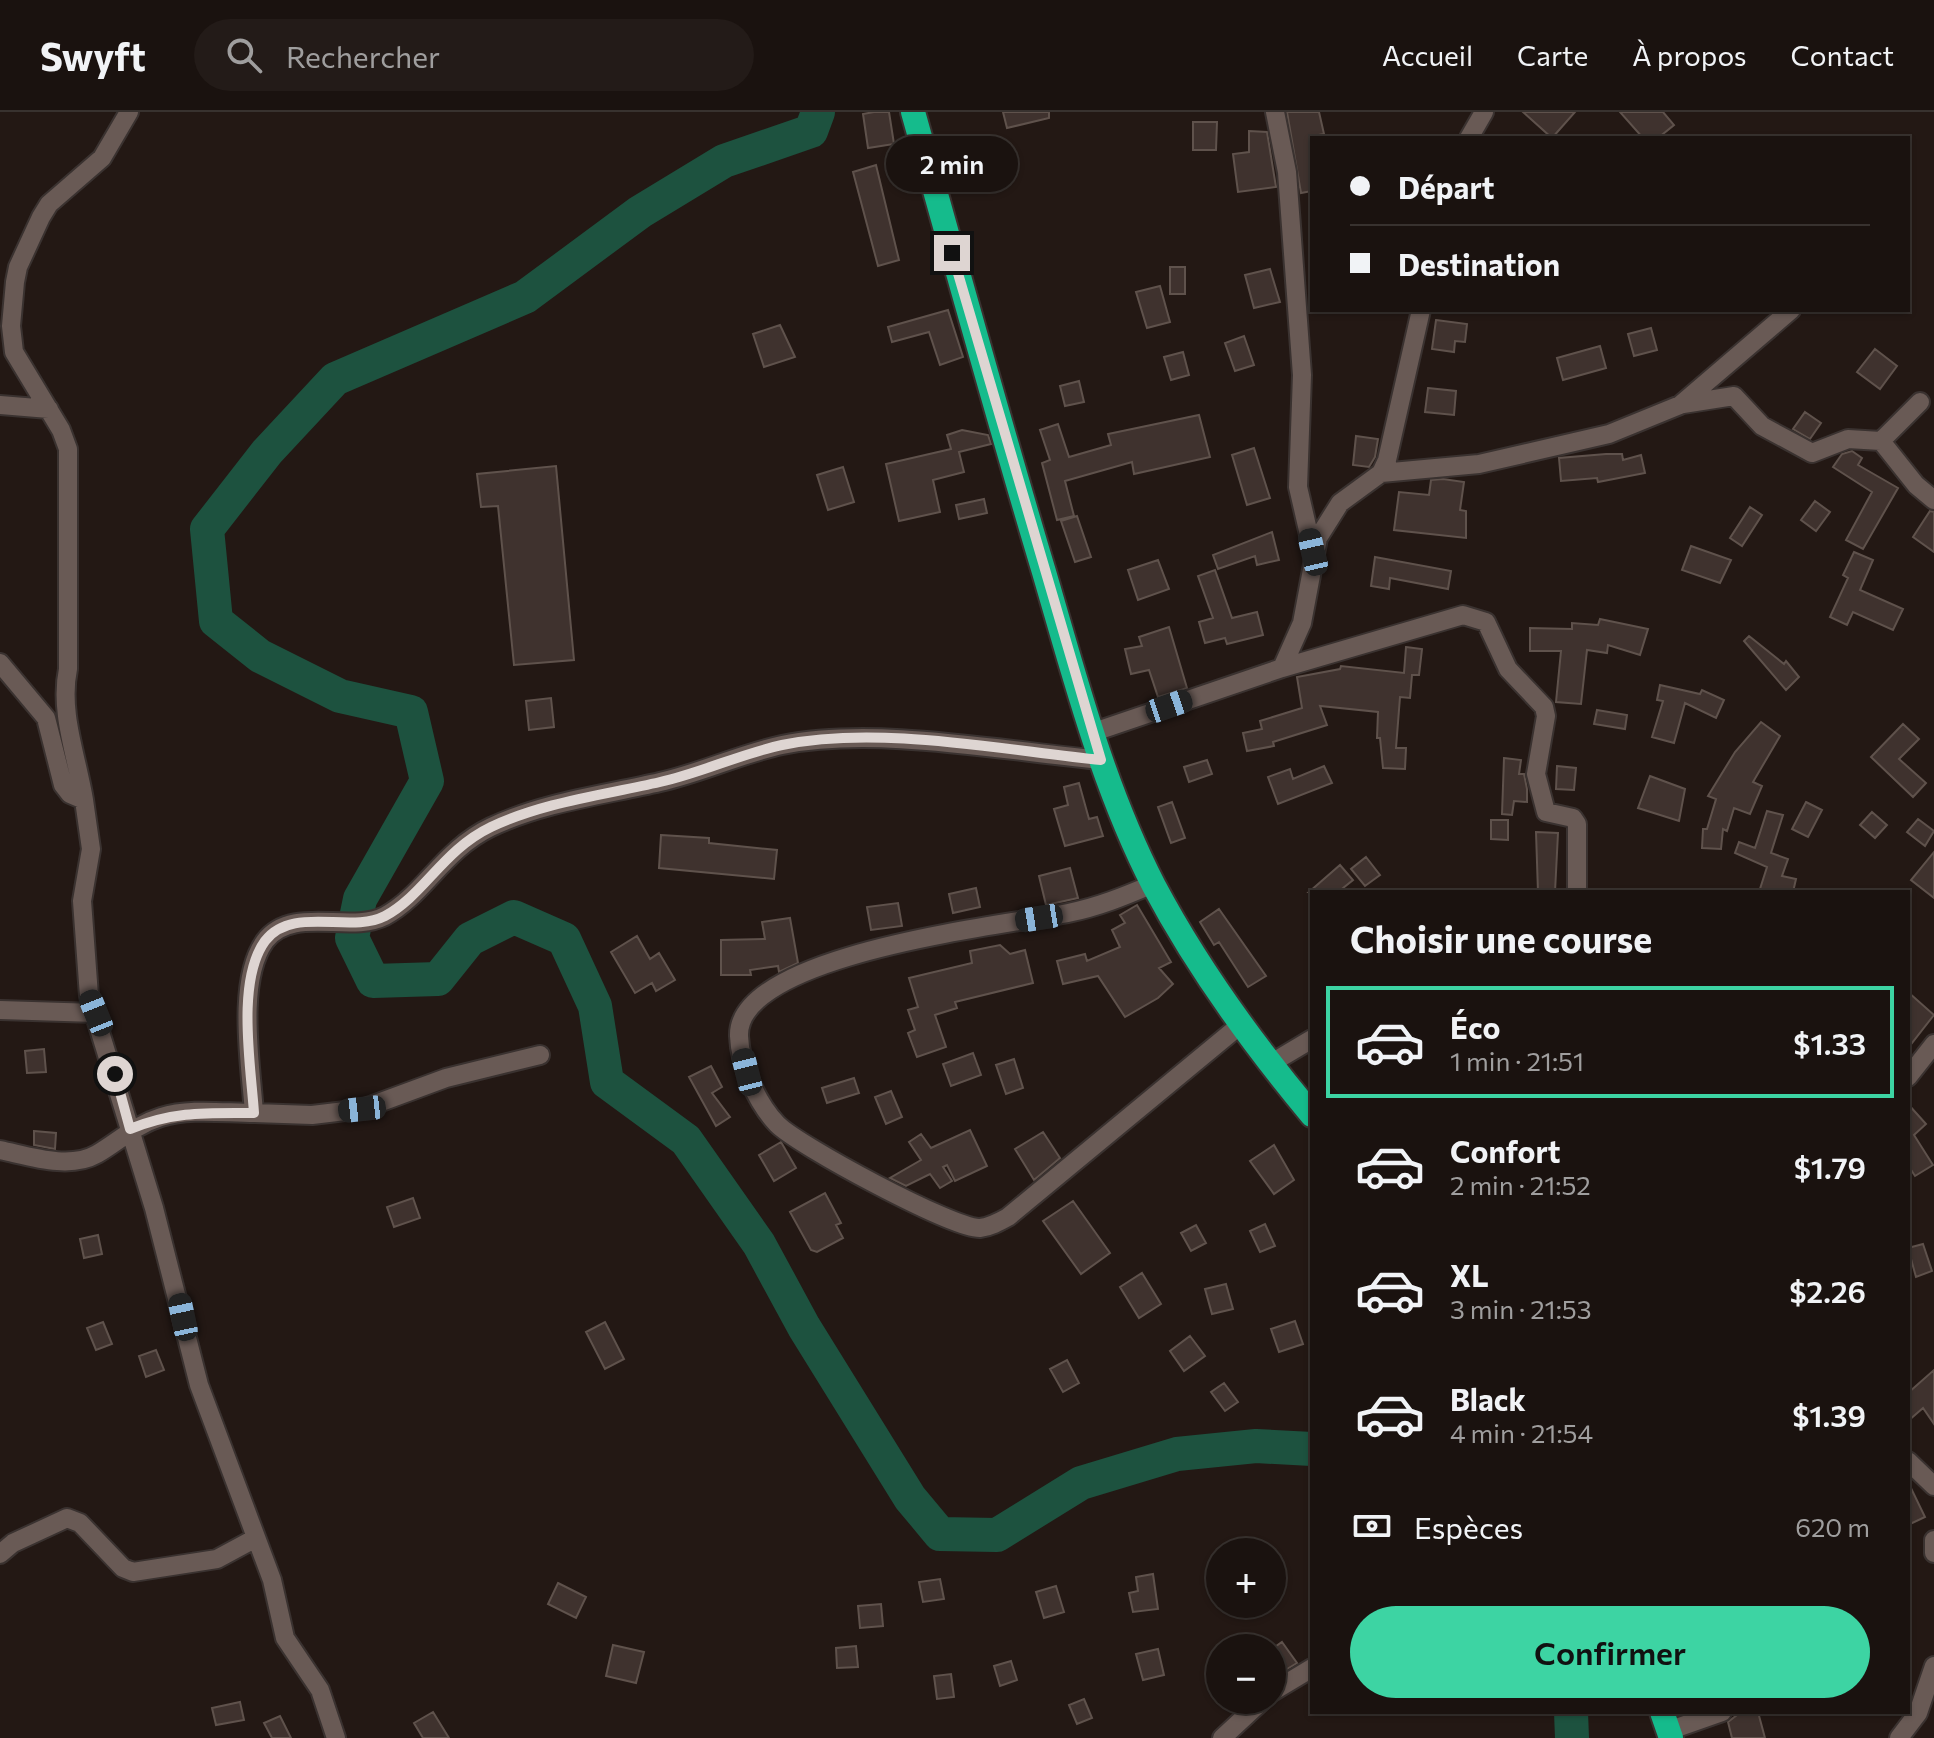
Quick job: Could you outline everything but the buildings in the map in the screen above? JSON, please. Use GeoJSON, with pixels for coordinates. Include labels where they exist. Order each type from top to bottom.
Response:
{"type":"FeatureCollection","features":[{"type":"Feature","properties":{"kind":"highway"},"geometry":{"type":"LineString","coordinates":[[913,112],[1101,760],[1153,884],[1239,1026],[1310,1113]]}},
{"type":"Feature","properties":{"kind":"street"},"geometry":{"type":"LineString","coordinates":[[129,112],[102,158],[49,204],[18,267],[11,326],[14,352],[49,409],[68,449],[68,669],[64,686],[66,714],[91,849],[82,901],[87,986],[178,1293],[193,1365],[277,1595],[285,1638],[320,1690],[336,1738]]}},
{"type":"Feature","properties":{"kind":"street"},"geometry":{"type":"LineString","coordinates":[[1275,112],[1287,172],[1302,375],[1298,487],[1313,552]]}},
{"type":"Feature","properties":{"kind":"street"},"geometry":{"type":"LineString","coordinates":[[1470,136],[1484,112]]}},
{"type":"Feature","properties":{"kind":"street"},"geometry":{"type":"LineString","coordinates":[[1381,473],[1413,354],[1421,312]]}},
{"type":"Feature","properties":{"kind":"street"},"geometry":{"type":"LineString","coordinates":[[1680,405],[1789,312]]}},
{"type":"Feature","properties":{"kind":"street"},"geometry":{"type":"LineString","coordinates":[[1282,668],[1302,623],[1318,538],[1340,503],[1381,473],[1479,464],[1596,438],[1680,405],[1734,396],[1762,426],[1807,453],[1817,453],[1848,439],[1881,441],[1916,485],[1934,500]]}},
{"type":"Feature","properties":{"kind":"street"},"geometry":{"type":"LineString","coordinates":[[1881,441],[1920,402]]}},
{"type":"Feature","properties":{"kind":"street"},"geometry":{"type":"LineString","coordinates":[[0,405],[49,409]]}},
{"type":"Feature","properties":{"kind":"street"},"geometry":{"type":"LineString","coordinates":[[1091,733],[1282,668],[1463,615],[1486,622],[1508,669],[1544,707],[1546,716],[1536,774],[1546,812],[1573,818],[1577,824],[1577,890]]}},
{"type":"Feature","properties":{"kind":"street"},"geometry":{"type":"LineString","coordinates":[[0,663],[46,718],[63,785],[70,794],[84,800]]}},
{"type":"Feature","properties":{"kind":"street"},"geometry":{"type":"LineString","coordinates":[[254,1113],[248,1013],[256,959],[265,941],[289,926],[369,923],[399,907],[456,848],[493,826],[531,812],[666,781],[783,745],[877,738],[1101,760]]}},
{"type":"Feature","properties":{"kind":"street"},"geometry":{"type":"LineString","coordinates":[[1153,884],[1110,902],[1067,913],[880,947],[822,967],[760,995],[747,1006],[739,1036],[747,1072],[760,1101],[776,1123],[800,1144],[897,1194],[967,1226],[980,1228],[1008,1217],[1239,1026]]}},
{"type":"Feature","properties":{"kind":"street"},"geometry":{"type":"LineString","coordinates":[[0,1010],[96,1013]]}},
{"type":"Feature","properties":{"kind":"street"},"geometry":{"type":"LineString","coordinates":[[1270,1064],[1310,1040]]}},
{"type":"Feature","properties":{"kind":"street"},"geometry":{"type":"LineString","coordinates":[[1910,1074],[1934,1044]]}},
{"type":"Feature","properties":{"kind":"street"},"geometry":{"type":"LineString","coordinates":[[0,1150],[79,1161],[96,1154],[130,1129],[163,1116],[189,1112],[312,1115],[362,1109],[446,1078],[540,1055]]}},
{"type":"Feature","properties":{"kind":"street"},"geometry":{"type":"LineString","coordinates":[[1910,1463],[1934,1486]]}},
{"type":"Feature","properties":{"kind":"street"},"geometry":{"type":"LineString","coordinates":[[0,1554],[13,1543],[67,1518],[80,1523],[123,1568],[133,1572],[217,1559],[256,1538]]}},
{"type":"Feature","properties":{"kind":"street"},"geometry":{"type":"LineString","coordinates":[[1934,1540],[1934,1553]]}},
{"type":"Feature","properties":{"kind":"street"},"geometry":{"type":"LineString","coordinates":[[1899,1738],[1918,1713],[1934,1666]]}},
{"type":"Feature","properties":{"kind":"street"},"geometry":{"type":"LineString","coordinates":[[1286,1684],[1310,1669]]}},
{"type":"Feature","properties":{"kind":"street"},"geometry":{"type":"LineString","coordinates":[[1222,1738],[1248,1714]]}},
{"type":"Feature","properties":{"kind":"street"},"geometry":{"type":"LineString","coordinates":[[1667,1727],[1715,1714]]}},
{"type":"Feature","properties":{"kind":"waterway"},"geometry":{"type":"LineString","coordinates":[[818,112],[811,131],[724,161],[640,212],[525,297],[335,379],[267,452],[207,529],[216,621],[260,656],[340,696],[411,712],[427,781],[360,899],[352,938],[373,981],[438,979],[470,939],[514,917],[564,939],[595,1006],[607,1082],[686,1140],[759,1244],[804,1327],[910,1498],[940,1534],[997,1535],[1081,1483],[1177,1454],[1256,1446],[1310,1449]]}},
{"type":"Feature","properties":{"kind":"waterway"},"geometry":{"type":"LineString","coordinates":[[1571,1714],[1572,1738]]}},
{"type":"Feature","properties":{"kind":"route"},"geometry":{"type":"LineString","coordinates":[[115,1074],[130,1129],[163,1116],[189,1112],[254,1113],[248,1013],[251,980],[265,941],[289,926],[369,923],[386,915],[399,907],[456,848],[493,826],[531,812],[666,781],[783,745],[854,737],[1101,760],[952,253]]}}]}
